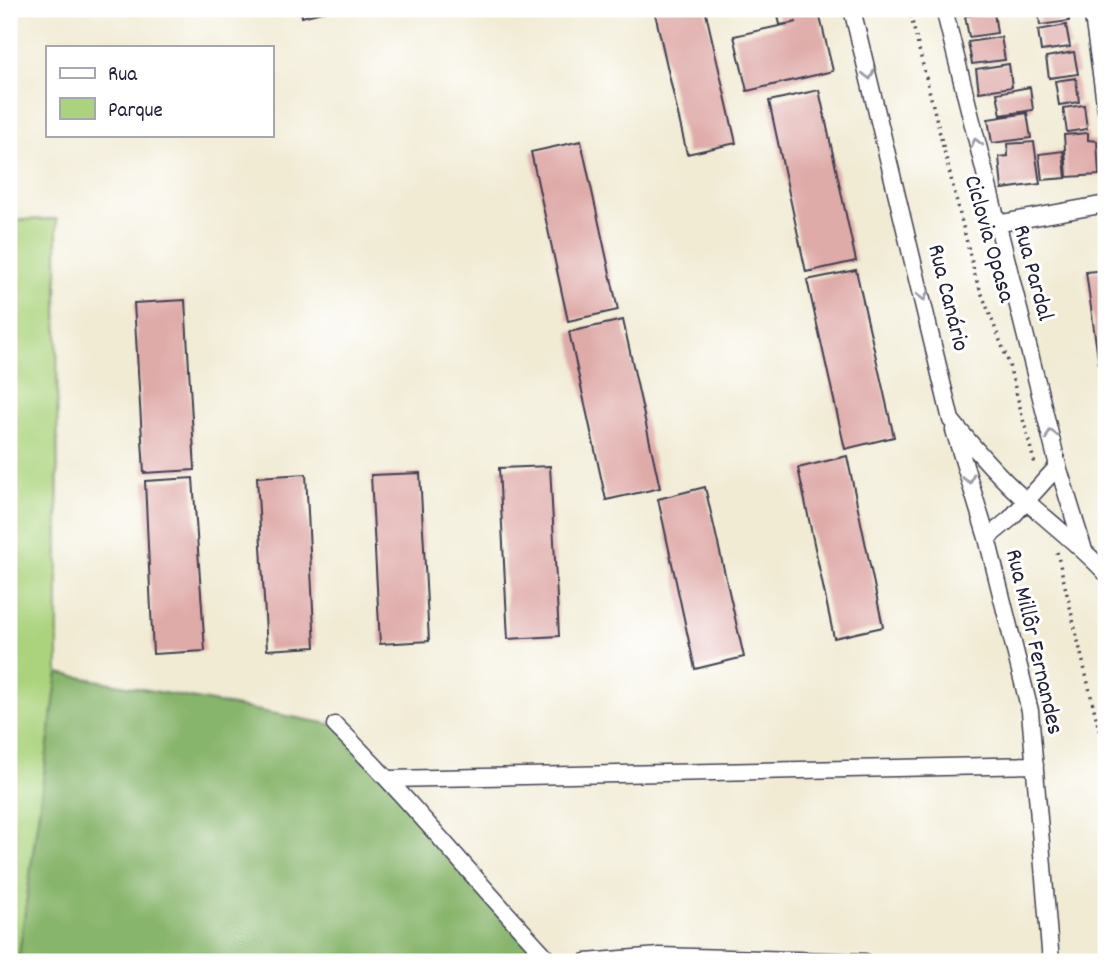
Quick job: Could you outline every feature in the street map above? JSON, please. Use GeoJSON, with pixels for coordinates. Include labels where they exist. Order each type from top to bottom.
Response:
{"type":"FeatureCollection","features":[{"type":"Feature","properties":{"kind":"street","name":"Rua Canário"},"geometry":{"type":"LineString","coordinates":[[852,9],[951,419],[987,463],[1026,501],[1083,547]]}},
{"type":"Feature","properties":{"kind":"street","name":"Rua Pardal"},"geometry":{"type":"LineString","coordinates":[[944,9],[1058,466],[1083,547]]}},
{"type":"Feature","properties":{"kind":"street"},"geometry":{"type":"LineString","coordinates":[[1092,9],[1102,44],[1106,110]]}},
{"type":"Feature","properties":{"kind":"street"},"geometry":{"type":"LineString","coordinates":[[996,224],[1106,204]]}},
{"type":"Feature","properties":{"kind":"street","name":"Rua Millôr Fernandes"},"geometry":{"type":"LineString","coordinates":[[951,419],[987,538],[1030,711],[1051,962]]}},
{"type":"Feature","properties":{"kind":"street"},"geometry":{"type":"LineString","coordinates":[[987,538],[1058,466]]}},
{"type":"Feature","properties":{"kind":"street"},"geometry":{"type":"LineString","coordinates":[[1083,547],[1106,573]]}},
{"type":"Feature","properties":{"kind":"street"},"geometry":{"type":"LineString","coordinates":[[335,725],[390,779],[478,884],[551,962]]}},
{"type":"Feature","properties":{"kind":"street"},"geometry":{"type":"LineString","coordinates":[[390,779],[1035,765]]}},
{"type":"Feature","properties":{"kind":"street"},"geometry":{"type":"LineString","coordinates":[[586,962],[625,957],[864,962]]}},
{"type":"Feature","properties":{"kind":"path","name":"Ciclovia Opasa"},"geometry":{"type":"LineString","coordinates":[[909,9],[976,279],[1008,361],[1036,469]]}},
{"type":"Feature","properties":{"kind":"path"},"geometry":{"type":"LineString","coordinates":[[1055,544],[1104,751],[1106,778]]}},
{"type":"Feature","properties":{"kind":"green space"},"geometry":{"type":"Polygon","coordinates":[[[57,219],[58,673],[18,962],[9,962],[9,220],[57,219]]]}},
{"type":"Feature","properties":{"kind":"green space"},"geometry":{"type":"Polygon","coordinates":[[[58,673],[335,725],[555,962],[18,962],[58,673]]]}},
{"type":"Feature","properties":{"kind":"building"},"geometry":{"type":"Polygon","coordinates":[[[301,9],[330,9],[330,10],[302,17],[301,9]]]}},
{"type":"Feature","properties":{"kind":"building"},"geometry":{"type":"Polygon","coordinates":[[[654,9],[705,9],[736,143],[687,154],[654,9]]]}},
{"type":"Feature","properties":{"kind":"building"},"geometry":{"type":"Polygon","coordinates":[[[777,9],[818,9],[833,71],[747,91],[734,36],[797,22],[780,25],[777,9]]]}},
{"type":"Feature","properties":{"kind":"building"},"geometry":{"type":"Polygon","coordinates":[[[1038,9],[1067,9],[1069,21],[1040,25],[1038,9]]]}},
{"type":"Feature","properties":{"kind":"building"},"geometry":{"type":"Polygon","coordinates":[[[994,12],[997,33],[969,37],[965,16],[994,12]]]}},
{"type":"Feature","properties":{"kind":"building"},"geometry":{"type":"Polygon","coordinates":[[[1066,25],[1070,47],[1041,51],[1038,30],[1066,25]]]}},
{"type":"Feature","properties":{"kind":"building"},"geometry":{"type":"Polygon","coordinates":[[[1001,37],[1005,60],[972,64],[968,42],[1001,37]]]}},
{"type":"Feature","properties":{"kind":"building"},"geometry":{"type":"Polygon","coordinates":[[[1074,52],[1078,74],[1049,78],[1046,57],[1074,52]]]}},
{"type":"Feature","properties":{"kind":"building"},"geometry":{"type":"Polygon","coordinates":[[[1009,64],[1012,87],[979,92],[976,69],[1009,64]]]}},
{"type":"Feature","properties":{"kind":"building"},"geometry":{"type":"Polygon","coordinates":[[[1076,78],[1079,102],[1059,105],[1055,81],[1076,78]]]}},
{"type":"Feature","properties":{"kind":"building"},"geometry":{"type":"Polygon","coordinates":[[[1030,87],[1033,110],[1001,115],[997,93],[1030,87]]]}},
{"type":"Feature","properties":{"kind":"building"},"geometry":{"type":"Polygon","coordinates":[[[819,90],[856,261],[806,272],[769,101],[819,90]]]}},
{"type":"Feature","properties":{"kind":"building"},"geometry":{"type":"Polygon","coordinates":[[[1084,105],[1087,129],[1067,132],[1063,108],[1084,105]]]}},
{"type":"Feature","properties":{"kind":"building"},"geometry":{"type":"Polygon","coordinates":[[[1027,113],[1031,138],[992,143],[988,119],[1027,113]]]}},
{"type":"Feature","properties":{"kind":"building"},"geometry":{"type":"Polygon","coordinates":[[[1088,133],[1088,140],[1097,141],[1099,175],[1067,177],[1064,135],[1088,133]]]}},
{"type":"Feature","properties":{"kind":"building"},"geometry":{"type":"Polygon","coordinates":[[[581,141],[618,310],[568,321],[531,152],[581,141]]]}},
{"type":"Feature","properties":{"kind":"building"},"geometry":{"type":"Polygon","coordinates":[[[1034,142],[1040,184],[1002,189],[999,157],[1008,156],[1007,144],[1034,142]]]}},
{"type":"Feature","properties":{"kind":"building"},"geometry":{"type":"Polygon","coordinates":[[[1063,151],[1066,178],[1042,180],[1039,154],[1063,151]]]}},
{"type":"Feature","properties":{"kind":"building"},"geometry":{"type":"Polygon","coordinates":[[[856,270],[894,437],[845,449],[807,280],[856,270]]]}},
{"type":"Feature","properties":{"kind":"building"},"geometry":{"type":"Polygon","coordinates":[[[1106,270],[1106,409],[1105,409],[1086,272],[1106,270]]]}},
{"type":"Feature","properties":{"kind":"building"},"geometry":{"type":"Polygon","coordinates":[[[185,300],[195,470],[144,473],[134,303],[185,300]]]}},
{"type":"Feature","properties":{"kind":"building"},"geometry":{"type":"Polygon","coordinates":[[[623,320],[660,488],[606,500],[569,332],[623,320]]]}},
{"type":"Feature","properties":{"kind":"building"},"geometry":{"type":"Polygon","coordinates":[[[847,456],[883,627],[834,638],[798,468],[847,456]]]}},
{"type":"Feature","properties":{"kind":"building"},"geometry":{"type":"Polygon","coordinates":[[[550,466],[559,636],[508,639],[499,468],[550,466]]]}},
{"type":"Feature","properties":{"kind":"building"},"geometry":{"type":"Polygon","coordinates":[[[420,473],[429,641],[380,644],[371,475],[420,473]]]}},
{"type":"Feature","properties":{"kind":"building"},"geometry":{"type":"Polygon","coordinates":[[[306,474],[315,647],[267,650],[257,477],[306,474]]]}},
{"type":"Feature","properties":{"kind":"building"},"geometry":{"type":"Polygon","coordinates":[[[193,478],[205,651],[153,654],[145,481],[193,478]]]}},
{"type":"Feature","properties":{"kind":"building"},"geometry":{"type":"Polygon","coordinates":[[[705,487],[744,657],[695,669],[658,499],[705,487]]]}}]}
